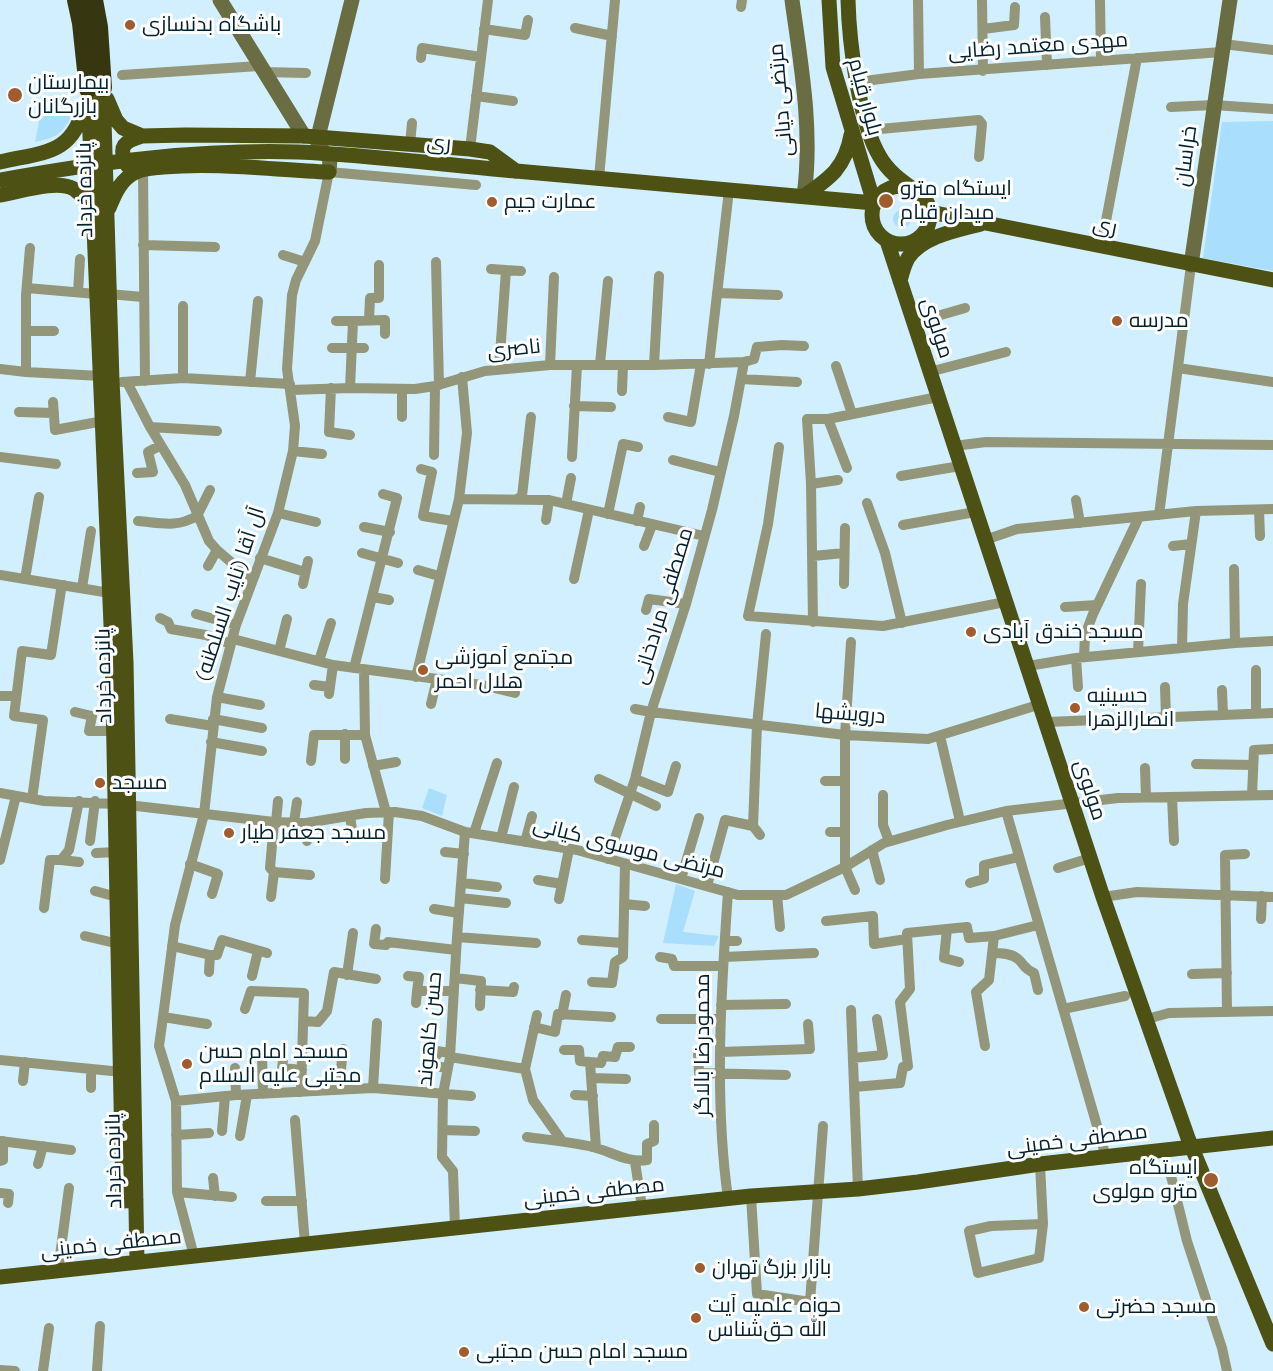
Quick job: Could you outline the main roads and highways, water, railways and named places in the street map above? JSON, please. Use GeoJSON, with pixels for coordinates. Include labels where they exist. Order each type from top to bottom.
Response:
{"type":"FeatureCollection","features":[{"type":"Feature","properties":{"kind":"highway"},"geometry":{"type":"LineString","coordinates":[[76,0],[96,88]]}},
{"type":"Feature","properties":{"kind":"highway"},"geometry":{"type":"LineString","coordinates":[[94,0],[99,27],[96,88]]}},
{"type":"Feature","properties":{"kind":"main road"},"geometry":{"type":"LineString","coordinates":[[220,0],[261,69],[311,136],[330,159],[329,172],[212,166],[131,168],[123,157],[124,143],[142,136],[186,135],[311,136],[490,152],[516,171]]}},
{"type":"Feature","properties":{"kind":"main road"},"geometry":{"type":"LineString","coordinates":[[311,136],[352,0]]}},
{"type":"Feature","properties":{"kind":"main road","name":"مرتضی دیانی"},"geometry":{"type":"LineString","coordinates":[[792,0],[807,137],[808,160],[804,196]]}},
{"type":"Feature","properties":{"kind":"main road","name":"بلوار قیام"},"geometry":{"type":"LineString","coordinates":[[829,0],[833,67],[874,203]]}},
{"type":"Feature","properties":{"kind":"main road","name":"بلوار قیام"},"geometry":{"type":"LineString","coordinates":[[848,0],[857,82],[869,130],[879,156],[886,166],[913,189]]}},
{"type":"Feature","properties":{"kind":"main road","name":"خراسان"},"geometry":{"type":"LineString","coordinates":[[1191,265],[1230,0]]}},
{"type":"Feature","properties":{"kind":"main road"},"geometry":{"type":"LineString","coordinates":[[96,88],[123,128],[142,136]]}},
{"type":"Feature","properties":{"kind":"main road"},"geometry":{"type":"LineString","coordinates":[[0,162],[51,150],[68,140],[78,126],[96,88]]}},
{"type":"Feature","properties":{"kind":"main road","name":"پانزده خرداد"},"geometry":{"type":"LineString","coordinates":[[96,88],[103,294],[113,380],[129,1200]]}},
{"type":"Feature","properties":{"kind":"main road"},"geometry":{"type":"LineString","coordinates":[[804,196],[825,182],[840,166],[849,149],[852,132],[861,135],[869,130]]}},
{"type":"Feature","properties":{"kind":"main road","name":"ری"},"geometry":{"type":"LineString","coordinates":[[0,180],[134,159],[203,153],[316,153],[874,203]]}},
{"type":"Feature","properties":{"kind":"main road"},"geometry":{"type":"LineString","coordinates":[[0,195],[63,185],[74,189],[100,214],[130,175],[143,169]]}},
{"type":"Feature","properties":{"kind":"main road"},"geometry":{"type":"LineString","coordinates":[[904,186],[913,189],[921,194],[930,212],[927,228],[916,240],[900,244],[887,241],[875,229],[872,219],[874,203],[886,189],[904,186]]}},
{"type":"Feature","properties":{"kind":"main road","name":"ری"},"geometry":{"type":"LineString","coordinates":[[930,212],[1273,280]]}},
{"type":"Feature","properties":{"kind":"main road"},"geometry":{"type":"LineString","coordinates":[[900,281],[909,257],[925,244],[956,231],[984,223]]}},
{"type":"Feature","properties":{"kind":"main road","name":"مولوی"},"geometry":{"type":"LineString","coordinates":[[887,241],[1103,897],[1192,1148],[1273,1344]]}},
{"type":"Feature","properties":{"kind":"main road","name":"پانزده خرداد"},"geometry":{"type":"LineString","coordinates":[[113,380],[103,422],[110,593],[119,648],[115,731],[122,804],[117,852],[118,944],[125,969],[122,1072],[129,1200],[136,1262]]}},
{"type":"Feature","properties":{"kind":"main road","name":"مصطفی خمینی"},"geometry":{"type":"LineString","coordinates":[[0,1277],[728,1198],[858,1189],[1040,1164],[1273,1138]]}},
{"type":"Feature","properties":{"kind":"place","name":"باشگاه بدنسازی"},"geometry":{"type":"Point","coordinates":[130,25]}},
{"type":"Feature","properties":{"kind":"place","name":"بیمارستان بازرگانان"},"geometry":{"type":"Point","coordinates":[15,95]}},
{"type":"Feature","properties":{"kind":"place","name":"ایستگاه مترو میدان قیام"},"geometry":{"type":"Point","coordinates":[886,201]}},
{"type":"Feature","properties":{"kind":"place","name":"عمارت جیم"},"geometry":{"type":"Point","coordinates":[492,202]}},
{"type":"Feature","properties":{"kind":"place","name":"مدرسه"},"geometry":{"type":"Point","coordinates":[1117,321]}},
{"type":"Feature","properties":{"kind":"place","name":"مسجد خندق آبادی"},"geometry":{"type":"Point","coordinates":[971,632]}},
{"type":"Feature","properties":{"kind":"place","name":"مجتمع آموزشی هلال احمر"},"geometry":{"type":"Point","coordinates":[423,670]}},
{"type":"Feature","properties":{"kind":"place","name":"حسینیه انصارالزهرا"},"geometry":{"type":"Point","coordinates":[1075,708]}},
{"type":"Feature","properties":{"kind":"place","name":"مسجد"},"geometry":{"type":"Point","coordinates":[100,783]}},
{"type":"Feature","properties":{"kind":"place","name":"مسجد جعفر طیار"},"geometry":{"type":"Point","coordinates":[229,833]}},
{"type":"Feature","properties":{"kind":"place","name":"مسجد امام حسن مجتبی علیه السلام"},"geometry":{"type":"Point","coordinates":[187,1064]}},
{"type":"Feature","properties":{"kind":"place","name":"ایستگاه مترو مولوی"},"geometry":{"type":"Point","coordinates":[1211,1180]}},
{"type":"Feature","properties":{"kind":"place","name":"بازار بزرگ تهران"},"geometry":{"type":"Point","coordinates":[700,1268]}},
{"type":"Feature","properties":{"kind":"place","name":"مسجد حضرتی"},"geometry":{"type":"Point","coordinates":[1084,1307]}},
{"type":"Feature","properties":{"kind":"place","name":"حوزه علمیه آیت الله حق‌شناس"},"geometry":{"type":"Point","coordinates":[696,1318]}},
{"type":"Feature","properties":{"kind":"place","name":"مسجد امام حسن مجتبی"},"geometry":{"type":"Point","coordinates":[464,1352]}}]}
